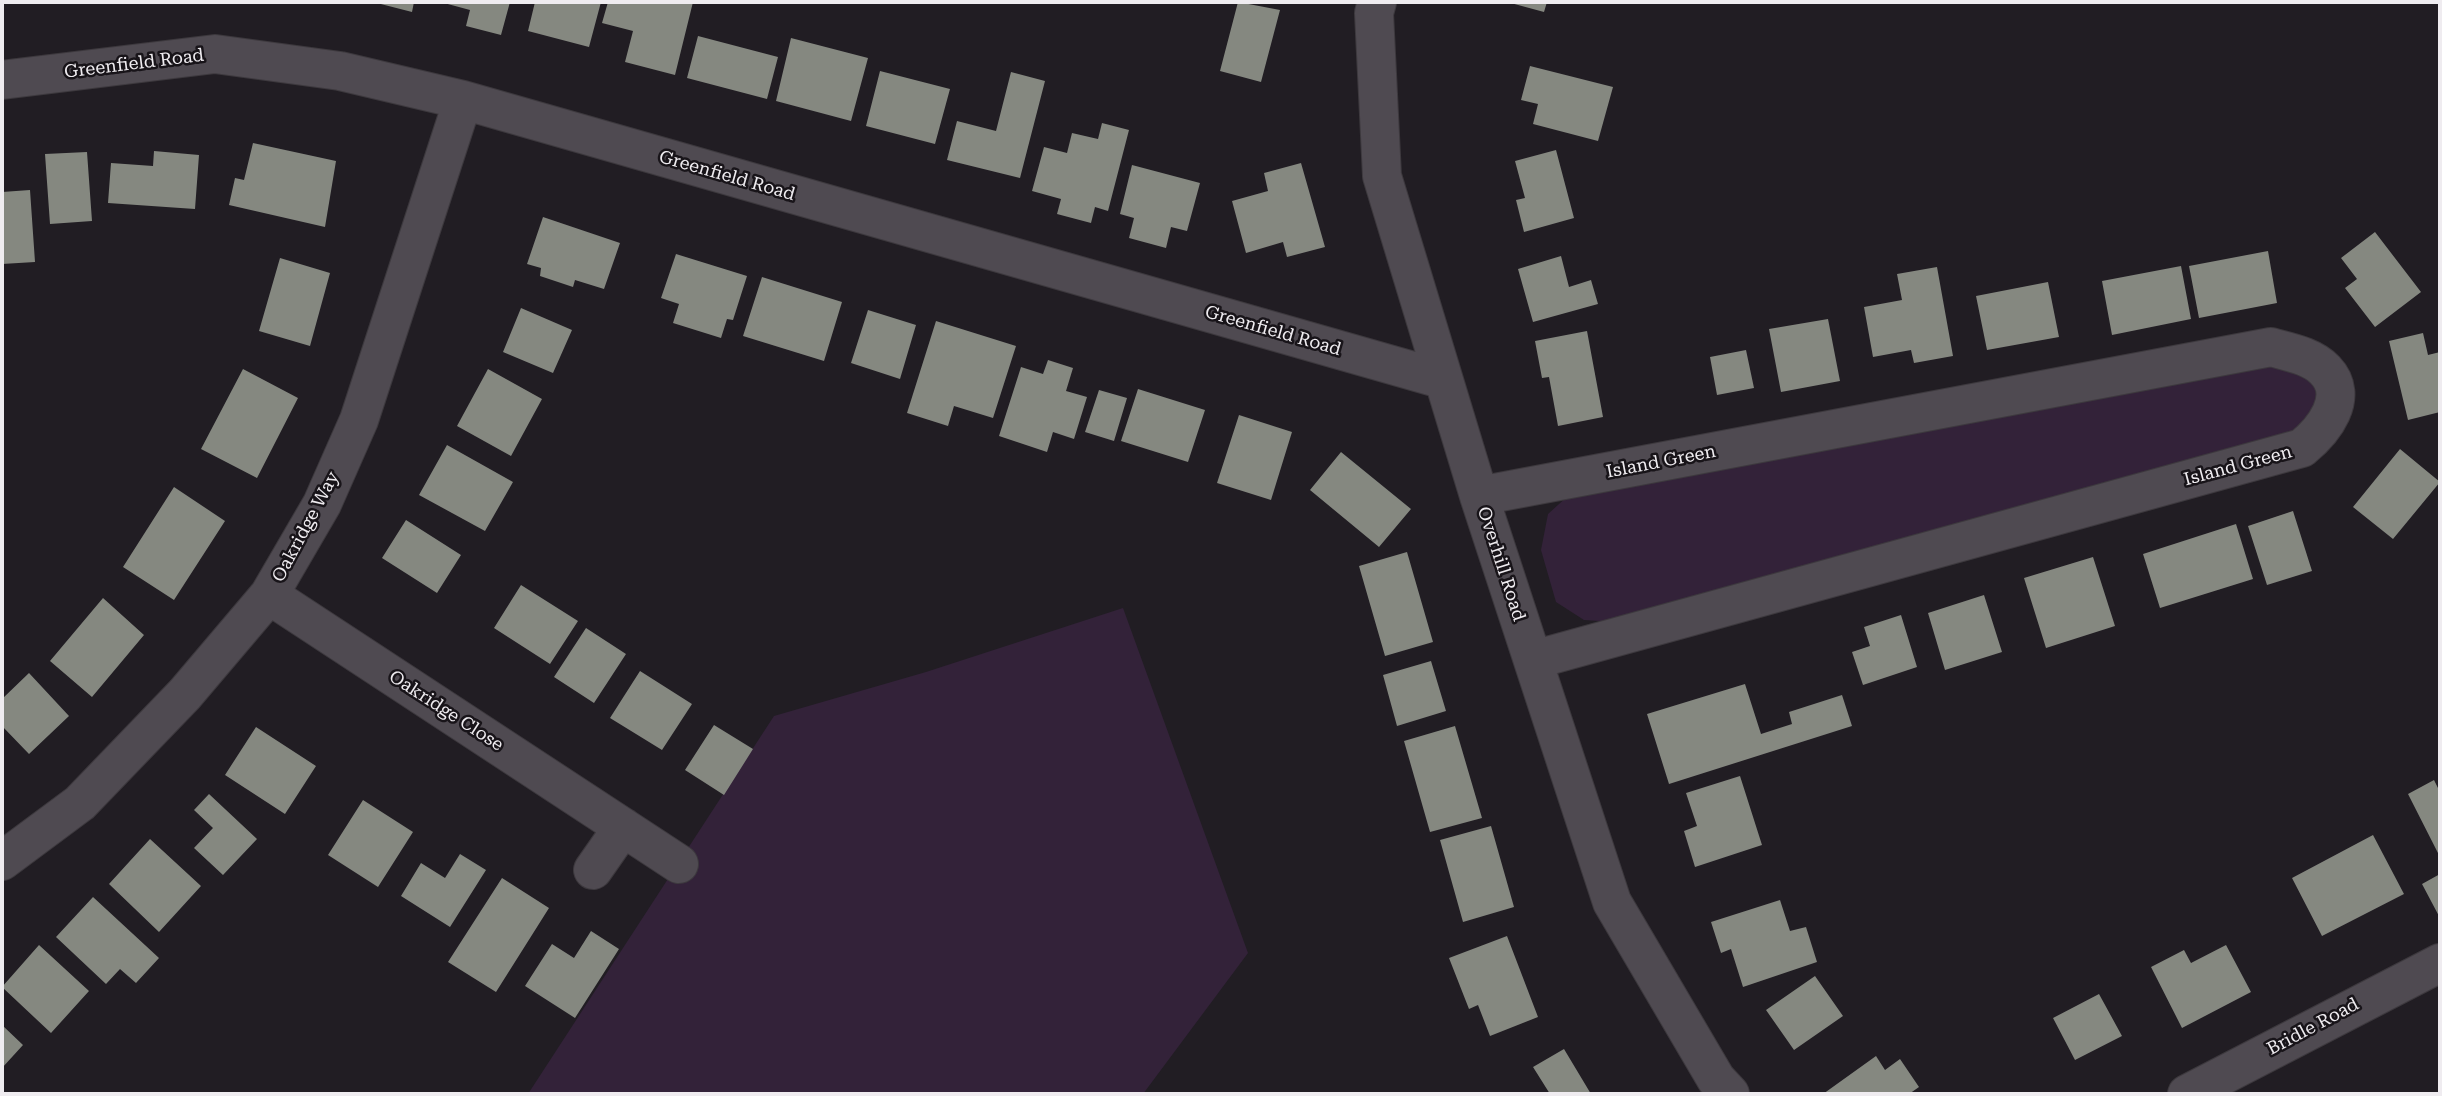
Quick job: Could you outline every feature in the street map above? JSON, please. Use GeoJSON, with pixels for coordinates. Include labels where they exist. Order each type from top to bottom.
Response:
{"type":"FeatureCollection","features":[{"type":"Feature","properties":{"kind":"street","name":"Overhill Road"},"geometry":{"type":"LineString","coordinates":[[1377,2],[1374,13],[1382,176],[1441,379],[1612,902],[1716,1079],[1730,1094]]}},
{"type":"Feature","properties":{"kind":"street","name":"Greenfield Road"},"geometry":{"type":"LineString","coordinates":[[2,80],[215,54],[340,71],[463,100],[1441,379]]}},
{"type":"Feature","properties":{"kind":"street","name":"Oakridge Way"},"geometry":{"type":"LineString","coordinates":[[2,861],[80,803],[185,694],[269,595],[322,504],[359,420],[463,100]]}},
{"type":"Feature","properties":{"kind":"street","name":"Island Green"},"geometry":{"type":"LineString","coordinates":[[1479,496],[2271,347],[2304,356],[2326,371],[2336,391],[2332,412],[2321,432],[2302,448],[1532,660]]}},
{"type":"Feature","properties":{"kind":"street","name":"Oakridge Close"},"geometry":{"type":"LineString","coordinates":[[269,595],[679,864]]}},
{"type":"Feature","properties":{"kind":"street"},"geometry":{"type":"LineString","coordinates":[[593,870],[623,827]]}},
{"type":"Feature","properties":{"kind":"street","name":"Bridle Road"},"geometry":{"type":"LineString","coordinates":[[2188,1094],[2440,963]]}},
{"type":"Feature","properties":{"kind":"shaded area"},"geometry":{"type":"Polygon","coordinates":[[[2274,359],[2305,372],[2317,393],[2311,420],[2287,439],[1615,622],[1584,620],[1556,602],[1541,550],[1548,514],[1569,495],[2274,359]]]}},
{"type":"Feature","properties":{"kind":"shaded area"},"geometry":{"type":"Polygon","coordinates":[[[1123,608],[1248,953],[1143,1094],[528,1094],[774,716],[926,672],[1123,608]]]}},
{"type":"Feature","properties":{"kind":"building"},"geometry":{"type":"Polygon","coordinates":[[[373,2],[414,2],[412,12],[373,2]]]}},
{"type":"Feature","properties":{"kind":"building"},"geometry":{"type":"Polygon","coordinates":[[[510,2],[501,35],[466,26],[470,10],[444,3],[510,2]]]}},
{"type":"Feature","properties":{"kind":"building"},"geometry":{"type":"Polygon","coordinates":[[[535,2],[601,2],[589,47],[528,31],[535,2]]]}},
{"type":"Feature","properties":{"kind":"building"},"geometry":{"type":"Polygon","coordinates":[[[608,2],[693,2],[675,75],[625,62],[633,31],[602,23],[608,2]]]}},
{"type":"Feature","properties":{"kind":"building"},"geometry":{"type":"Polygon","coordinates":[[[1238,2],[1280,10],[1261,82],[1220,71],[1238,2]]]}},
{"type":"Feature","properties":{"kind":"building"},"geometry":{"type":"Polygon","coordinates":[[[1507,2],[1547,2],[1544,12],[1507,2]]]}},
{"type":"Feature","properties":{"kind":"building"},"geometry":{"type":"Polygon","coordinates":[[[698,36],[778,57],[767,99],[687,78],[698,36]]]}},
{"type":"Feature","properties":{"kind":"building"},"geometry":{"type":"Polygon","coordinates":[[[791,38],[868,58],[851,121],[776,101],[791,38]]]}},
{"type":"Feature","properties":{"kind":"building"},"geometry":{"type":"Polygon","coordinates":[[[1530,66],[1613,87],[1598,141],[1533,124],[1538,104],[1521,100],[1530,66]]]}},
{"type":"Feature","properties":{"kind":"building"},"geometry":{"type":"Polygon","coordinates":[[[880,71],[950,89],[935,144],[866,126],[880,71]]]}},
{"type":"Feature","properties":{"kind":"building"},"geometry":{"type":"Polygon","coordinates":[[[1011,72],[1045,81],[1020,178],[947,160],[957,121],[996,131],[1011,72]]]}},
{"type":"Feature","properties":{"kind":"building"},"geometry":{"type":"Polygon","coordinates":[[[1102,123],[1129,130],[1108,211],[1095,207],[1091,223],[1057,214],[1061,199],[1032,191],[1044,147],[1067,153],[1072,133],[1098,139],[1102,123]]]}},
{"type":"Feature","properties":{"kind":"building"},"geometry":{"type":"Polygon","coordinates":[[[253,143],[336,161],[325,227],[229,205],[235,178],[244,180],[253,143]]]}},
{"type":"Feature","properties":{"kind":"building"},"geometry":{"type":"Polygon","coordinates":[[[1556,150],[1574,218],[1524,232],[1516,200],[1525,198],[1515,161],[1556,150]]]}},
{"type":"Feature","properties":{"kind":"building"},"geometry":{"type":"Polygon","coordinates":[[[154,151],[199,155],[195,209],[108,203],[111,163],[153,166],[154,151]]]}},
{"type":"Feature","properties":{"kind":"building"},"geometry":{"type":"Polygon","coordinates":[[[87,152],[92,221],[50,224],[45,154],[87,152]]]}},
{"type":"Feature","properties":{"kind":"building"},"geometry":{"type":"Polygon","coordinates":[[[1301,163],[1325,247],[1287,257],[1283,242],[1246,253],[1232,201],[1268,191],[1264,173],[1301,163]]]}},
{"type":"Feature","properties":{"kind":"building"},"geometry":{"type":"Polygon","coordinates":[[[1132,165],[1200,183],[1187,231],[1171,227],[1166,248],[1129,238],[1134,218],[1120,214],[1132,165]]]}},
{"type":"Feature","properties":{"kind":"building"},"geometry":{"type":"Polygon","coordinates":[[[30,190],[35,262],[2,264],[2,192],[30,190]]]}},
{"type":"Feature","properties":{"kind":"building"},"geometry":{"type":"Polygon","coordinates":[[[543,217],[620,243],[604,289],[575,280],[573,287],[540,276],[541,268],[527,264],[543,217]]]}},
{"type":"Feature","properties":{"kind":"building"},"geometry":{"type":"Polygon","coordinates":[[[2375,232],[2421,292],[2375,327],[2345,288],[2357,279],[2341,258],[2375,232]]]}},
{"type":"Feature","properties":{"kind":"building"},"geometry":{"type":"Polygon","coordinates":[[[2268,251],[2277,303],[2199,318],[2189,266],[2268,251]]]}},
{"type":"Feature","properties":{"kind":"building"},"geometry":{"type":"Polygon","coordinates":[[[676,254],[747,276],[733,320],[727,319],[721,338],[673,323],[679,304],[661,298],[676,254]]]}},
{"type":"Feature","properties":{"kind":"building"},"geometry":{"type":"Polygon","coordinates":[[[1561,256],[1569,287],[1591,280],[1598,304],[1533,322],[1518,269],[1561,256]]]}},
{"type":"Feature","properties":{"kind":"building"},"geometry":{"type":"Polygon","coordinates":[[[280,258],[330,273],[310,346],[259,331],[280,258]]]}},
{"type":"Feature","properties":{"kind":"building"},"geometry":{"type":"Polygon","coordinates":[[[2181,266],[2191,319],[2112,335],[2102,281],[2181,266]]]}},
{"type":"Feature","properties":{"kind":"building"},"geometry":{"type":"Polygon","coordinates":[[[1937,267],[1953,356],[1914,363],[1911,350],[1873,357],[1864,307],[1902,300],[1897,274],[1937,267]]]}},
{"type":"Feature","properties":{"kind":"building"},"geometry":{"type":"Polygon","coordinates":[[[762,277],[842,302],[824,361],[743,336],[762,277]]]}},
{"type":"Feature","properties":{"kind":"building"},"geometry":{"type":"Polygon","coordinates":[[[2048,282],[2059,337],[1987,350],[1976,296],[2048,282]]]}},
{"type":"Feature","properties":{"kind":"building"},"geometry":{"type":"Polygon","coordinates":[[[521,308],[572,330],[553,373],[503,352],[521,308]]]}},
{"type":"Feature","properties":{"kind":"building"},"geometry":{"type":"Polygon","coordinates":[[[868,310],[916,325],[900,379],[851,363],[868,310]]]}},
{"type":"Feature","properties":{"kind":"building"},"geometry":{"type":"Polygon","coordinates":[[[1828,319],[1840,381],[1781,392],[1769,329],[1828,319]]]}},
{"type":"Feature","properties":{"kind":"building"},"geometry":{"type":"Polygon","coordinates":[[[936,321],[1016,346],[993,418],[954,406],[948,426],[907,413],[936,321]]]}},
{"type":"Feature","properties":{"kind":"building"},"geometry":{"type":"Polygon","coordinates":[[[1587,331],[1603,417],[1558,426],[1549,377],[1542,378],[1535,341],[1587,331]]]}},
{"type":"Feature","properties":{"kind":"building"},"geometry":{"type":"Polygon","coordinates":[[[2423,333],[2428,355],[2440,352],[2440,412],[2408,420],[2389,341],[2423,333]]]}},
{"type":"Feature","properties":{"kind":"building"},"geometry":{"type":"Polygon","coordinates":[[[1746,350],[1754,388],[1717,395],[1710,357],[1746,350]]]}},
{"type":"Feature","properties":{"kind":"building"},"geometry":{"type":"Polygon","coordinates":[[[1048,360],[1073,368],[1066,391],[1087,397],[1074,439],[1053,432],[1047,452],[999,436],[1021,367],[1043,374],[1048,360]]]}},
{"type":"Feature","properties":{"kind":"building"},"geometry":{"type":"Polygon","coordinates":[[[243,369],[298,398],[257,478],[201,449],[243,369]]]}},
{"type":"Feature","properties":{"kind":"building"},"geometry":{"type":"Polygon","coordinates":[[[488,369],[542,399],[511,456],[457,426],[488,369]]]}},
{"type":"Feature","properties":{"kind":"building"},"geometry":{"type":"Polygon","coordinates":[[[1138,389],[1205,410],[1188,462],[1121,441],[1138,389]]]}},
{"type":"Feature","properties":{"kind":"building"},"geometry":{"type":"Polygon","coordinates":[[[1099,390],[1127,398],[1114,441],[1085,432],[1099,390]]]}},
{"type":"Feature","properties":{"kind":"building"},"geometry":{"type":"Polygon","coordinates":[[[1239,415],[1292,432],[1271,500],[1217,483],[1239,415]]]}},
{"type":"Feature","properties":{"kind":"building"},"geometry":{"type":"Polygon","coordinates":[[[447,445],[513,482],[485,531],[419,495],[447,445]]]}},
{"type":"Feature","properties":{"kind":"building"},"geometry":{"type":"Polygon","coordinates":[[[2400,449],[2440,482],[2393,539],[2353,507],[2400,449]]]}},
{"type":"Feature","properties":{"kind":"building"},"geometry":{"type":"Polygon","coordinates":[[[1341,452],[1411,509],[1379,547],[1310,490],[1341,452]]]}},
{"type":"Feature","properties":{"kind":"building"},"geometry":{"type":"Polygon","coordinates":[[[174,487],[225,521],[174,600],[123,567],[174,487]]]}},
{"type":"Feature","properties":{"kind":"building"},"geometry":{"type":"Polygon","coordinates":[[[2293,511],[2312,571],[2267,585],[2248,526],[2293,511]]]}},
{"type":"Feature","properties":{"kind":"building"},"geometry":{"type":"Polygon","coordinates":[[[406,520],[461,555],[437,593],[382,558],[406,520]]]}},
{"type":"Feature","properties":{"kind":"building"},"geometry":{"type":"Polygon","coordinates":[[[2236,524],[2253,579],[2160,608],[2143,554],[2236,524]]]}},
{"type":"Feature","properties":{"kind":"building"},"geometry":{"type":"Polygon","coordinates":[[[1407,552],[1433,642],[1385,656],[1359,566],[1407,552]]]}},
{"type":"Feature","properties":{"kind":"building"},"geometry":{"type":"Polygon","coordinates":[[[2093,557],[2115,626],[2046,648],[2024,578],[2093,557]]]}},
{"type":"Feature","properties":{"kind":"building"},"geometry":{"type":"Polygon","coordinates":[[[521,585],[578,621],[550,664],[494,628],[521,585]]]}},
{"type":"Feature","properties":{"kind":"building"},"geometry":{"type":"Polygon","coordinates":[[[1984,595],[2002,652],[1945,670],[1928,613],[1984,595]]]}},
{"type":"Feature","properties":{"kind":"building"},"geometry":{"type":"Polygon","coordinates":[[[103,598],[144,635],[92,697],[50,661],[103,598]]]}},
{"type":"Feature","properties":{"kind":"building"},"geometry":{"type":"Polygon","coordinates":[[[1901,615],[1917,667],[1863,685],[1852,652],[1870,646],[1864,627],[1901,615]]]}},
{"type":"Feature","properties":{"kind":"building"},"geometry":{"type":"Polygon","coordinates":[[[586,628],[626,654],[594,703],[554,677],[586,628]]]}},
{"type":"Feature","properties":{"kind":"building"},"geometry":{"type":"Polygon","coordinates":[[[1431,661],[1446,711],[1397,726],[1383,675],[1431,661]]]}},
{"type":"Feature","properties":{"kind":"building"},"geometry":{"type":"Polygon","coordinates":[[[640,671],[692,704],[662,750],[610,718],[640,671]]]}},
{"type":"Feature","properties":{"kind":"building"},"geometry":{"type":"Polygon","coordinates":[[[29,673],[69,716],[29,754],[2,726],[2,699],[29,673]]]}},
{"type":"Feature","properties":{"kind":"building"},"geometry":{"type":"Polygon","coordinates":[[[1745,684],[1761,734],[1792,724],[1789,712],[1842,695],[1852,726],[1669,784],[1647,714],[1745,684]]]}},
{"type":"Feature","properties":{"kind":"building"},"geometry":{"type":"Polygon","coordinates":[[[714,725],[753,749],[724,795],[685,770],[714,725]]]}},
{"type":"Feature","properties":{"kind":"building"},"geometry":{"type":"Polygon","coordinates":[[[1455,726],[1482,818],[1430,832],[1404,741],[1455,726]]]}},
{"type":"Feature","properties":{"kind":"building"},"geometry":{"type":"Polygon","coordinates":[[[256,727],[316,766],[285,814],[225,775],[256,727]]]}},
{"type":"Feature","properties":{"kind":"building"},"geometry":{"type":"Polygon","coordinates":[[[1740,776],[1762,845],[1695,867],[1684,831],[1697,826],[1686,793],[1740,776]]]}},
{"type":"Feature","properties":{"kind":"building"},"geometry":{"type":"Polygon","coordinates":[[[2434,780],[2440,792],[2440,857],[2408,794],[2434,780]]]}},
{"type":"Feature","properties":{"kind":"building"},"geometry":{"type":"Polygon","coordinates":[[[209,794],[257,839],[223,875],[194,848],[213,828],[194,810],[209,794]]]}},
{"type":"Feature","properties":{"kind":"building"},"geometry":{"type":"Polygon","coordinates":[[[363,800],[413,832],[378,887],[328,855],[363,800]]]}},
{"type":"Feature","properties":{"kind":"building"},"geometry":{"type":"Polygon","coordinates":[[[1491,826],[1514,907],[1463,922],[1440,840],[1491,826]]]}},
{"type":"Feature","properties":{"kind":"building"},"geometry":{"type":"Polygon","coordinates":[[[2373,835],[2404,894],[2322,936],[2292,878],[2373,835]]]}},
{"type":"Feature","properties":{"kind":"building"},"geometry":{"type":"Polygon","coordinates":[[[150,839],[201,886],[159,932],[109,884],[150,839]]]}},
{"type":"Feature","properties":{"kind":"building"},"geometry":{"type":"Polygon","coordinates":[[[460,854],[486,870],[450,927],[401,896],[421,863],[445,878],[460,854]]]}},
{"type":"Feature","properties":{"kind":"building"},"geometry":{"type":"Polygon","coordinates":[[[2440,874],[2440,918],[2422,884],[2440,874]]]}},
{"type":"Feature","properties":{"kind":"building"},"geometry":{"type":"Polygon","coordinates":[[[502,878],[549,908],[496,992],[448,962],[502,878]]]}},
{"type":"Feature","properties":{"kind":"building"},"geometry":{"type":"Polygon","coordinates":[[[93,897],[159,958],[136,983],[120,969],[106,984],[56,937],[93,897]]]}},
{"type":"Feature","properties":{"kind":"building"},"geometry":{"type":"Polygon","coordinates":[[[1780,900],[1790,931],[1806,927],[1817,962],[1743,987],[1731,949],[1721,953],[1711,922],[1780,900]]]}},
{"type":"Feature","properties":{"kind":"building"},"geometry":{"type":"Polygon","coordinates":[[[591,931],[619,949],[575,1018],[525,986],[552,944],[574,958],[591,931]]]}},
{"type":"Feature","properties":{"kind":"building"},"geometry":{"type":"Polygon","coordinates":[[[1507,936],[1538,1017],[1490,1036],[1478,1005],[1469,1009],[1449,958],[1507,936]]]}},
{"type":"Feature","properties":{"kind":"building"},"geometry":{"type":"Polygon","coordinates":[[[39,945],[89,991],[51,1033],[2,987],[39,945]]]}},
{"type":"Feature","properties":{"kind":"building"},"geometry":{"type":"Polygon","coordinates":[[[2226,945],[2251,992],[2182,1028],[2151,967],[2184,950],[2191,963],[2226,945]]]}},
{"type":"Feature","properties":{"kind":"building"},"geometry":{"type":"Polygon","coordinates":[[[1815,976],[1843,1016],[1794,1050],[1766,1010],[1815,976]]]}},
{"type":"Feature","properties":{"kind":"building"},"geometry":{"type":"Polygon","coordinates":[[[2099,994],[2122,1036],[2075,1060],[2053,1018],[2099,994]]]}},
{"type":"Feature","properties":{"kind":"building"},"geometry":{"type":"Polygon","coordinates":[[[2,1025],[23,1045],[2,1068],[2,1025]]]}},
{"type":"Feature","properties":{"kind":"building"},"geometry":{"type":"Polygon","coordinates":[[[1564,1049],[1591,1094],[1550,1094],[1533,1067],[1564,1049]]]}},
{"type":"Feature","properties":{"kind":"building"},"geometry":{"type":"Polygon","coordinates":[[[1876,1056],[1885,1070],[1900,1059],[1919,1087],[1909,1094],[1823,1094],[1876,1056]]]}}]}
